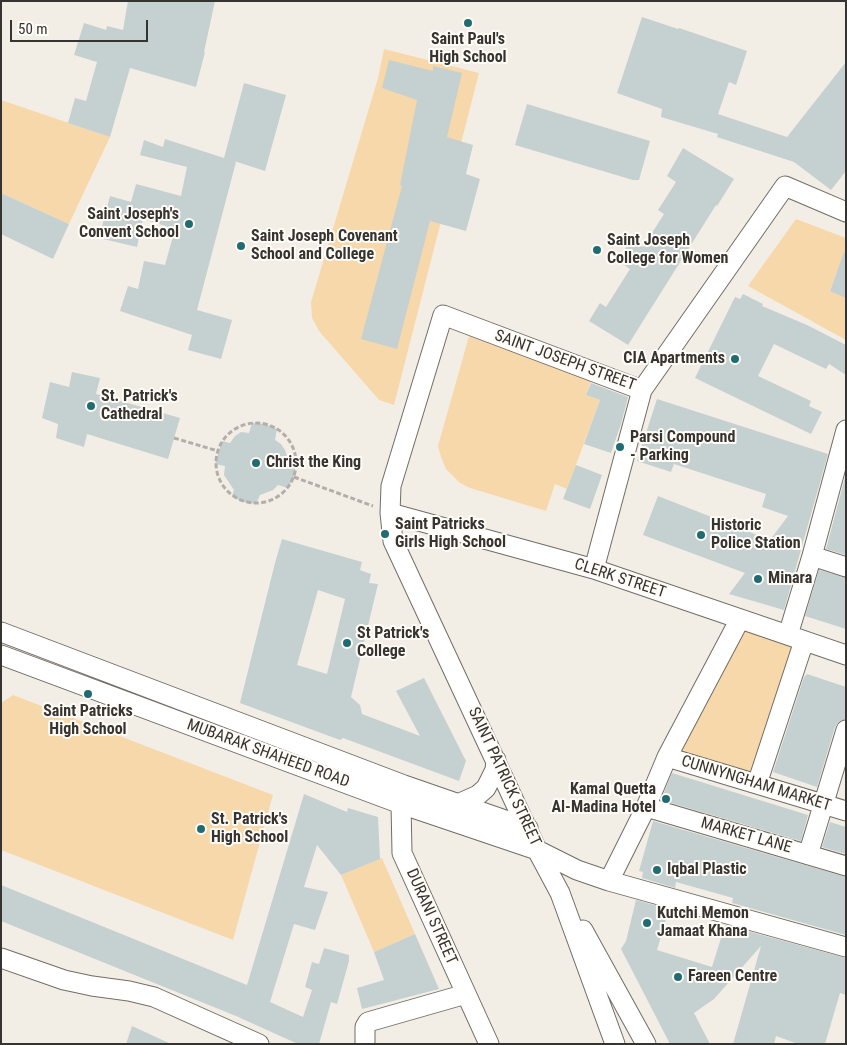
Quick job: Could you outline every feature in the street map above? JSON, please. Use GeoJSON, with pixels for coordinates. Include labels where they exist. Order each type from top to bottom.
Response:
{"type":"FeatureCollection","features":[{"type":"Feature","properties":{"kind":"street","name":"SAINT JOSEPH STREET"},"geometry":{"type":"LineString","coordinates":[[390,513],[391,486],[443,315],[642,390],[785,186],[846,212]]}},
{"type":"Feature","properties":{"kind":"street"},"geometry":{"type":"LineString","coordinates":[[594,569],[642,390]]}},
{"type":"Feature","properties":{"kind":"street"},"geometry":{"type":"LineString","coordinates":[[757,784],[796,638],[812,556],[838,489],[846,430]]}},
{"type":"Feature","properties":{"kind":"street","name":"CLERK STREET"},"geometry":{"type":"LineString","coordinates":[[390,513],[594,569],[846,655]]}},
{"type":"Feature","properties":{"kind":"street","name":"SAINT PATRICK STREET"},"geometry":{"type":"LineString","coordinates":[[390,513],[393,541],[537,850],[560,893],[615,1044]]}},
{"type":"Feature","properties":{"kind":"street"},"geometry":{"type":"LineString","coordinates":[[812,556],[846,567]]}},
{"type":"Feature","properties":{"kind":"street"},"geometry":{"type":"LineString","coordinates":[[609,881],[646,808],[667,757],[740,619]]}},
{"type":"Feature","properties":{"kind":"street","name":"MUBARAK SHAHEED ROAD"},"geometry":{"type":"LineString","coordinates":[[1,632],[404,785],[528,828]]}},
{"type":"Feature","properties":{"kind":"street","name":"MUBARAK SHAHEED ROAD"},"geometry":{"type":"LineString","coordinates":[[1,655],[401,804],[537,850],[576,870],[609,881],[846,947]]}},
{"type":"Feature","properties":{"kind":"street"},"geometry":{"type":"LineString","coordinates":[[808,855],[846,730]]}},
{"type":"Feature","properties":{"kind":"street","name":"CUNNYNGHAM MARKET"},"geometry":{"type":"LineString","coordinates":[[667,757],[846,811]]}},
{"type":"Feature","properties":{"kind":"street"},"geometry":{"type":"LineString","coordinates":[[460,803],[478,795],[486,788],[495,770],[496,760]]}},
{"type":"Feature","properties":{"kind":"street","name":"DURANI STREET"},"geometry":{"type":"LineString","coordinates":[[404,785],[401,804],[402,853],[489,1044]]}},
{"type":"Feature","properties":{"kind":"street","name":"MARKET LANE"},"geometry":{"type":"LineString","coordinates":[[646,808],[846,866]]}},
{"type":"Feature","properties":{"kind":"street"},"geometry":{"type":"LineString","coordinates":[[560,893],[583,929],[646,1044]]}},
{"type":"Feature","properties":{"kind":"street"},"geometry":{"type":"LineString","coordinates":[[1,958],[64,980],[154,997],[259,1044]]}},
{"type":"Feature","properties":{"kind":"street"},"geometry":{"type":"LineString","coordinates":[[365,1044],[365,1027],[368,1022],[466,994]]}},
{"type":"Feature","properties":{"kind":"path"},"geometry":{"type":"LineString","coordinates":[[252,423],[265,424],[277,429],[287,438],[294,449],[296,462],[294,477],[288,488],[268,502],[256,504],[243,502],[232,496],[223,487],[217,476],[215,464],[217,452],[222,441],[230,432],[240,426],[252,423]]}},
{"type":"Feature","properties":{"kind":"path"},"geometry":{"type":"LineString","coordinates":[[174,438],[219,452]]}},
{"type":"Feature","properties":{"kind":"path"},"geometry":{"type":"LineString","coordinates":[[294,477],[390,513]]}},
{"type":"Feature","properties":{"kind":"shaded area"},"geometry":{"type":"Polygon","coordinates":[[[384,49],[479,73],[394,405],[379,400],[319,331],[312,318],[311,302],[378,78],[384,49]]]}},
{"type":"Feature","properties":{"kind":"shaded area"},"geometry":{"type":"Polygon","coordinates":[[[1,100],[110,137],[69,224],[1,193],[1,100]]]}},
{"type":"Feature","properties":{"kind":"shaded area"},"geometry":{"type":"Polygon","coordinates":[[[796,219],[846,238],[846,248],[830,290],[846,297],[846,340],[748,286],[796,219]]]}},
{"type":"Feature","properties":{"kind":"shaded area"},"geometry":{"type":"Polygon","coordinates":[[[469,336],[591,381],[586,395],[600,400],[567,489],[555,484],[546,511],[470,488],[460,483],[446,469],[438,446],[469,336]]]}},
{"type":"Feature","properties":{"kind":"shaded area"},"geometry":{"type":"Polygon","coordinates":[[[740,619],[804,641],[757,784],[667,757],[740,619]]]}},
{"type":"Feature","properties":{"kind":"shaded area"},"geometry":{"type":"Polygon","coordinates":[[[13,695],[273,795],[233,940],[1,850],[1,703],[13,695]]]}},
{"type":"Feature","properties":{"kind":"shaded area"},"geometry":{"type":"Polygon","coordinates":[[[382,858],[415,934],[374,952],[341,875],[382,858]]]}},
{"type":"Feature","properties":{"kind":"building"},"geometry":{"type":"Polygon","coordinates":[[[128,1],[215,1],[196,87],[130,68],[110,137],[68,123],[75,98],[86,101],[97,62],[74,55],[84,23],[106,30],[107,26],[123,30],[128,1]]]}},
{"type":"Feature","properties":{"kind":"building"},"geometry":{"type":"Polygon","coordinates":[[[642,17],[747,51],[736,85],[729,82],[718,114],[787,137],[846,62],[846,171],[831,190],[794,162],[717,137],[718,134],[661,117],[662,109],[617,93],[642,17]]]}},
{"type":"Feature","properties":{"kind":"building"},"geometry":{"type":"Polygon","coordinates":[[[389,60],[433,71],[433,66],[462,73],[447,137],[473,145],[466,174],[480,179],[466,231],[430,221],[397,349],[361,339],[402,186],[400,185],[417,100],[382,88],[389,60]]]}},
{"type":"Feature","properties":{"kind":"building","name":"Saint Joseph's Convent School"},"geometry":{"type":"Polygon","coordinates":[[[244,83],[286,95],[265,171],[234,161],[236,162],[197,310],[232,320],[221,359],[188,350],[192,335],[120,311],[128,286],[138,289],[144,261],[165,265],[175,229],[143,219],[137,247],[99,238],[110,196],[131,202],[136,184],[181,196],[187,167],[140,155],[144,140],[163,147],[165,139],[224,158],[244,83]]]}},
{"type":"Feature","properties":{"kind":"building"},"geometry":{"type":"Polygon","coordinates":[[[527,104],[650,141],[639,180],[633,180],[515,145],[527,104]]]}},
{"type":"Feature","properties":{"kind":"building"},"geometry":{"type":"Polygon","coordinates":[[[683,148],[734,179],[628,345],[589,321],[600,303],[606,307],[630,269],[618,261],[631,239],[643,247],[664,214],[658,210],[676,182],[667,176],[683,148]]]}},
{"type":"Feature","properties":{"kind":"building"},"geometry":{"type":"Polygon","coordinates":[[[1,193],[69,224],[53,259],[1,234],[1,193]]]}},
{"type":"Feature","properties":{"kind":"building"},"geometry":{"type":"Polygon","coordinates":[[[844,252],[846,252],[846,298],[830,291],[844,252]]]}},
{"type":"Feature","properties":{"kind":"building","name":"CIA Apartments"},"geometry":{"type":"Polygon","coordinates":[[[743,294],[763,304],[762,306],[807,325],[846,345],[846,375],[829,364],[826,369],[774,344],[758,376],[811,401],[809,406],[822,412],[811,434],[695,378],[735,297],[740,299],[743,294]]]}},
{"type":"Feature","properties":{"kind":"building","name":"St. Patrick's Cathedral"},"geometry":{"type":"Polygon","coordinates":[[[72,372],[100,378],[96,394],[180,418],[168,459],[87,434],[84,447],[56,438],[58,424],[42,418],[50,382],[69,387],[72,372]]]}},
{"type":"Feature","properties":{"kind":"building"},"geometry":{"type":"Polygon","coordinates":[[[591,383],[628,397],[611,453],[584,444],[600,400],[586,395],[591,383]]]}},
{"type":"Feature","properties":{"kind":"building"},"geometry":{"type":"Polygon","coordinates":[[[657,399],[828,454],[784,610],[729,594],[745,573],[643,535],[658,496],[770,540],[788,516],[762,507],[766,494],[674,464],[671,472],[637,461],[657,399]]]}},
{"type":"Feature","properties":{"kind":"building","name":"Christ the King"},"geometry":{"type":"Polygon","coordinates":[[[252,423],[265,424],[277,429],[275,440],[281,444],[288,459],[296,462],[294,477],[288,488],[278,485],[273,490],[260,495],[256,504],[243,502],[232,496],[234,490],[224,475],[225,466],[215,464],[222,441],[230,443],[241,432],[249,433],[252,423]]]}},
{"type":"Feature","properties":{"kind":"building"},"geometry":{"type":"Polygon","coordinates":[[[576,465],[602,475],[590,509],[563,499],[576,465]]]}},
{"type":"Feature","properties":{"kind":"building"},"geometry":{"type":"Polygon","coordinates":[[[846,474],[846,555],[826,549],[846,474]]]}},
{"type":"Feature","properties":{"kind":"building"},"geometry":{"type":"Polygon","coordinates":[[[282,539],[362,562],[360,570],[371,574],[369,583],[378,584],[351,697],[360,705],[362,714],[420,736],[396,691],[424,678],[466,761],[459,781],[343,738],[340,740],[240,703],[282,539]],[[318,590],[297,665],[327,674],[345,599],[318,590]]]}},
{"type":"Feature","properties":{"kind":"building"},"geometry":{"type":"Polygon","coordinates":[[[819,570],[846,578],[846,629],[805,616],[819,570]]]}},
{"type":"Feature","properties":{"kind":"building"},"geometry":{"type":"Polygon","coordinates":[[[807,674],[846,687],[846,719],[839,722],[835,727],[817,787],[773,772],[804,677],[807,674]]]}},
{"type":"Feature","properties":{"kind":"building"},"geometry":{"type":"Polygon","coordinates":[[[672,773],[808,815],[801,841],[661,800],[672,773]]]}},
{"type":"Feature","properties":{"kind":"building"},"geometry":{"type":"Polygon","coordinates":[[[304,794],[347,812],[348,808],[378,817],[380,859],[341,875],[317,845],[304,887],[328,892],[315,930],[294,924],[270,1002],[303,1017],[312,990],[305,987],[312,962],[319,964],[324,948],[349,955],[337,1004],[331,1002],[319,1044],[298,1044],[236,1016],[1,921],[1,885],[247,985],[304,794]]]}},
{"type":"Feature","properties":{"kind":"building"},"geometry":{"type":"Polygon","coordinates":[[[653,821],[846,877],[846,935],[732,903],[733,898],[676,882],[675,888],[642,878],[643,872],[639,871],[653,821]]]}},
{"type":"Feature","properties":{"kind":"building"},"geometry":{"type":"Polygon","coordinates":[[[830,822],[846,827],[846,854],[822,847],[830,822]]]}},
{"type":"Feature","properties":{"kind":"building"},"geometry":{"type":"Polygon","coordinates":[[[636,900],[669,909],[657,950],[712,967],[725,925],[846,958],[846,995],[840,993],[825,1044],[798,1044],[776,1036],[774,1044],[733,1044],[761,946],[714,999],[694,1013],[710,1044],[670,1044],[621,949],[626,941],[636,900]]]}},
{"type":"Feature","properties":{"kind":"building"},"geometry":{"type":"Polygon","coordinates":[[[415,934],[439,989],[362,1009],[357,988],[384,980],[374,952],[415,934]]]}},
{"type":"Feature","properties":{"kind":"building"},"geometry":{"type":"Polygon","coordinates":[[[132,1026],[171,1044],[126,1044],[132,1026]]]}},
{"type":"Feature","properties":{"kind":"place","name":"Saint Paul's High School"},"geometry":{"type":"Point","coordinates":[468,23]}},
{"type":"Feature","properties":{"kind":"place","name":"Saint Joseph's Convent School"},"geometry":{"type":"Point","coordinates":[189,224]}},
{"type":"Feature","properties":{"kind":"place","name":"Saint Joseph Covenant School and College"},"geometry":{"type":"Point","coordinates":[241,246]}},
{"type":"Feature","properties":{"kind":"place","name":"Saint Joseph College for Women"},"geometry":{"type":"Point","coordinates":[597,250]}},
{"type":"Feature","properties":{"kind":"place","name":"CIA Apartments"},"geometry":{"type":"Point","coordinates":[735,359]}},
{"type":"Feature","properties":{"kind":"place","name":"St. Patrick's Cathedral"},"geometry":{"type":"Point","coordinates":[91,406]}},
{"type":"Feature","properties":{"kind":"place","name":"Parsi Compound - Parking"},"geometry":{"type":"Point","coordinates":[620,447]}},
{"type":"Feature","properties":{"kind":"place","name":"Christ the King"},"geometry":{"type":"Point","coordinates":[256,463]}},
{"type":"Feature","properties":{"kind":"place","name":"Saint Patricks Girls High School"},"geometry":{"type":"Point","coordinates":[385,534]}},
{"type":"Feature","properties":{"kind":"place","name":"Historic Police Station"},"geometry":{"type":"Point","coordinates":[701,535]}},
{"type":"Feature","properties":{"kind":"place","name":"Minara"},"geometry":{"type":"Point","coordinates":[758,579]}},
{"type":"Feature","properties":{"kind":"place","name":"St Patrick's College"},"geometry":{"type":"Point","coordinates":[347,643]}},
{"type":"Feature","properties":{"kind":"place","name":"Saint Patricks High School"},"geometry":{"type":"Point","coordinates":[88,694]}},
{"type":"Feature","properties":{"kind":"place","name":"Kamal Quetta Al-Madina Hotel"},"geometry":{"type":"Point","coordinates":[666,799]}},
{"type":"Feature","properties":{"kind":"place","name":"St. Patrick's High School"},"geometry":{"type":"Point","coordinates":[201,829]}},
{"type":"Feature","properties":{"kind":"place","name":"Iqbal Plastic"},"geometry":{"type":"Point","coordinates":[657,870]}},
{"type":"Feature","properties":{"kind":"place","name":"Kutchi Memon Jamaat Khana"},"geometry":{"type":"Point","coordinates":[647,923]}},
{"type":"Feature","properties":{"kind":"place","name":"Fareen Centre"},"geometry":{"type":"Point","coordinates":[678,977]}}]}
